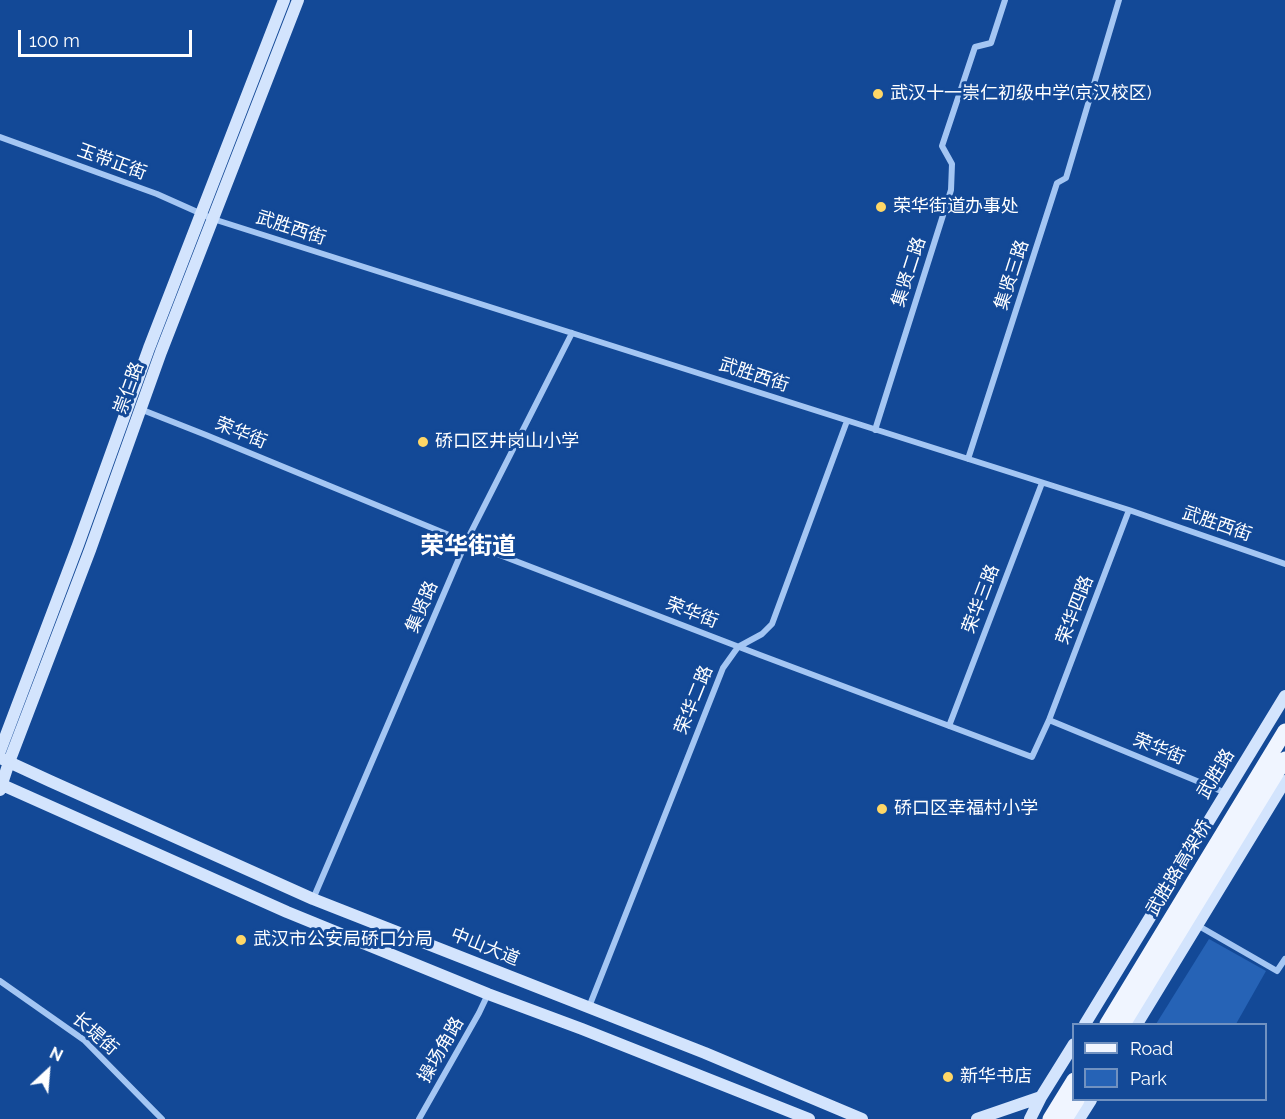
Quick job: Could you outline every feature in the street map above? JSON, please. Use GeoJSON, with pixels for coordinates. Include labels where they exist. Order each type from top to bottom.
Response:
{"type":"FeatureCollection","features":[{"type":"Feature","properties":{"kind":"main road","name":"崇仁路"},"geometry":{"type":"LineString","coordinates":[[0,751],[78,545],[134,407],[160,352],[284,0]]}},
{"type":"Feature","properties":{"kind":"main road","name":"崇仁路"},"geometry":{"type":"LineString","coordinates":[[207,216],[298,0]]}},
{"type":"Feature","properties":{"kind":"main road","name":"崇仁路"},"geometry":{"type":"LineString","coordinates":[[1,786],[5,760],[90,550],[134,407]]}},
{"type":"Feature","properties":{"kind":"main road","name":"武胜路"},"geometry":{"type":"LineString","coordinates":[[1086,1023],[1285,696]]}},
{"type":"Feature","properties":{"kind":"main road","name":"武胜路高架桥"},"geometry":{"type":"LineString","coordinates":[[1108,1023],[1285,731]]}},
{"type":"Feature","properties":{"kind":"main road","name":"武胜路高架桥"},"geometry":{"type":"LineString","coordinates":[[1124,1023],[1285,759]]}},
{"type":"Feature","properties":{"kind":"main road","name":"中山大道"},"geometry":{"type":"LineString","coordinates":[[5,760],[313,899],[705,1053],[862,1119]]}},
{"type":"Feature","properties":{"kind":"main road"},"geometry":{"type":"LineString","coordinates":[[1138,1023],[1285,781]]}},
{"type":"Feature","properties":{"kind":"main road"},"geometry":{"type":"LineString","coordinates":[[1,786],[287,912],[488,994],[809,1119]]}},
{"type":"Feature","properties":{"kind":"main road"},"geometry":{"type":"LineString","coordinates":[[1030,1119],[1072,1047]]}},
{"type":"Feature","properties":{"kind":"main road"},"geometry":{"type":"LineString","coordinates":[[1050,1119],[1072,1083]]}},
{"type":"Feature","properties":{"kind":"main road"},"geometry":{"type":"LineString","coordinates":[[977,1119],[1041,1097]]}},
{"type":"Feature","properties":{"kind":"main road"},"geometry":{"type":"LineString","coordinates":[[1065,1119],[1076,1101]]}},
{"type":"Feature","properties":{"kind":"main road"},"geometry":{"type":"LineString","coordinates":[[1079,1119],[1090,1101]]}},
{"type":"Feature","properties":{"kind":"street","name":"集贤二路"},"geometry":{"type":"LineString","coordinates":[[875,429],[951,190],[952,164],[942,146],[975,46],[991,43],[1005,0]]}},
{"type":"Feature","properties":{"kind":"street","name":"集贤三路"},"geometry":{"type":"LineString","coordinates":[[969,459],[1058,183],[1066,178],[1119,0]]}},
{"type":"Feature","properties":{"kind":"street","name":"玉带正街"},"geometry":{"type":"LineString","coordinates":[[0,137],[157,194],[207,216]]}},
{"type":"Feature","properties":{"kind":"street","name":"武胜西街"},"geometry":{"type":"LineString","coordinates":[[207,216],[1129,510],[1285,564]]}},
{"type":"Feature","properties":{"kind":"street","name":"集贤路"},"geometry":{"type":"LineString","coordinates":[[313,899],[466,542],[572,333]]}},
{"type":"Feature","properties":{"kind":"street","name":"荣华街"},"geometry":{"type":"LineString","coordinates":[[134,407],[466,542],[1032,757],[1049,720],[1226,793]]}},
{"type":"Feature","properties":{"kind":"street","name":"荣华二路"},"geometry":{"type":"LineString","coordinates":[[589,1008],[723,668],[738,647],[762,634],[772,624],[847,421]]}},
{"type":"Feature","properties":{"kind":"street","name":"荣华三路"},"geometry":{"type":"LineString","coordinates":[[949,726],[1042,483]]}},
{"type":"Feature","properties":{"kind":"street","name":"荣华四路"},"geometry":{"type":"LineString","coordinates":[[1049,720],[1129,510]]}},
{"type":"Feature","properties":{"kind":"street"},"geometry":{"type":"LineString","coordinates":[[1197,925],[1277,971],[1285,959]]}},
{"type":"Feature","properties":{"kind":"street","name":"长堤街"},"geometry":{"type":"LineString","coordinates":[[0,981],[84,1040],[162,1119]]}},
{"type":"Feature","properties":{"kind":"street","name":"操场角路"},"geometry":{"type":"LineString","coordinates":[[419,1119],[488,994]]}},
{"type":"Feature","properties":{"kind":"green space"},"geometry":{"type":"Polygon","coordinates":[[[1209,939],[1266,971],[1237,1023],[1157,1023],[1209,939]]]}},
{"type":"Feature","properties":{"kind":"place","name":"武汉十一崇仁初级中学(京汉校区)"},"geometry":{"type":"Point","coordinates":[878,94]}},
{"type":"Feature","properties":{"kind":"place","name":"荣华街道办事处"},"geometry":{"type":"Point","coordinates":[881,207]}},
{"type":"Feature","properties":{"kind":"place","name":"硚口区井岗山小学"},"geometry":{"type":"Point","coordinates":[423,442]}},
{"type":"Feature","properties":{"kind":"place","name":"硚口区幸福村小学"},"geometry":{"type":"Point","coordinates":[882,809]}},
{"type":"Feature","properties":{"kind":"place","name":"武汉市公安局硚口分局"},"geometry":{"type":"Point","coordinates":[241,940]}},
{"type":"Feature","properties":{"kind":"place","name":"新华书店"},"geometry":{"type":"Point","coordinates":[948,1077]}},
{"type":"Feature","properties":{"kind":"district","name":"荣华街道"},"geometry":{"type":"Point","coordinates":[468,547]}}]}
